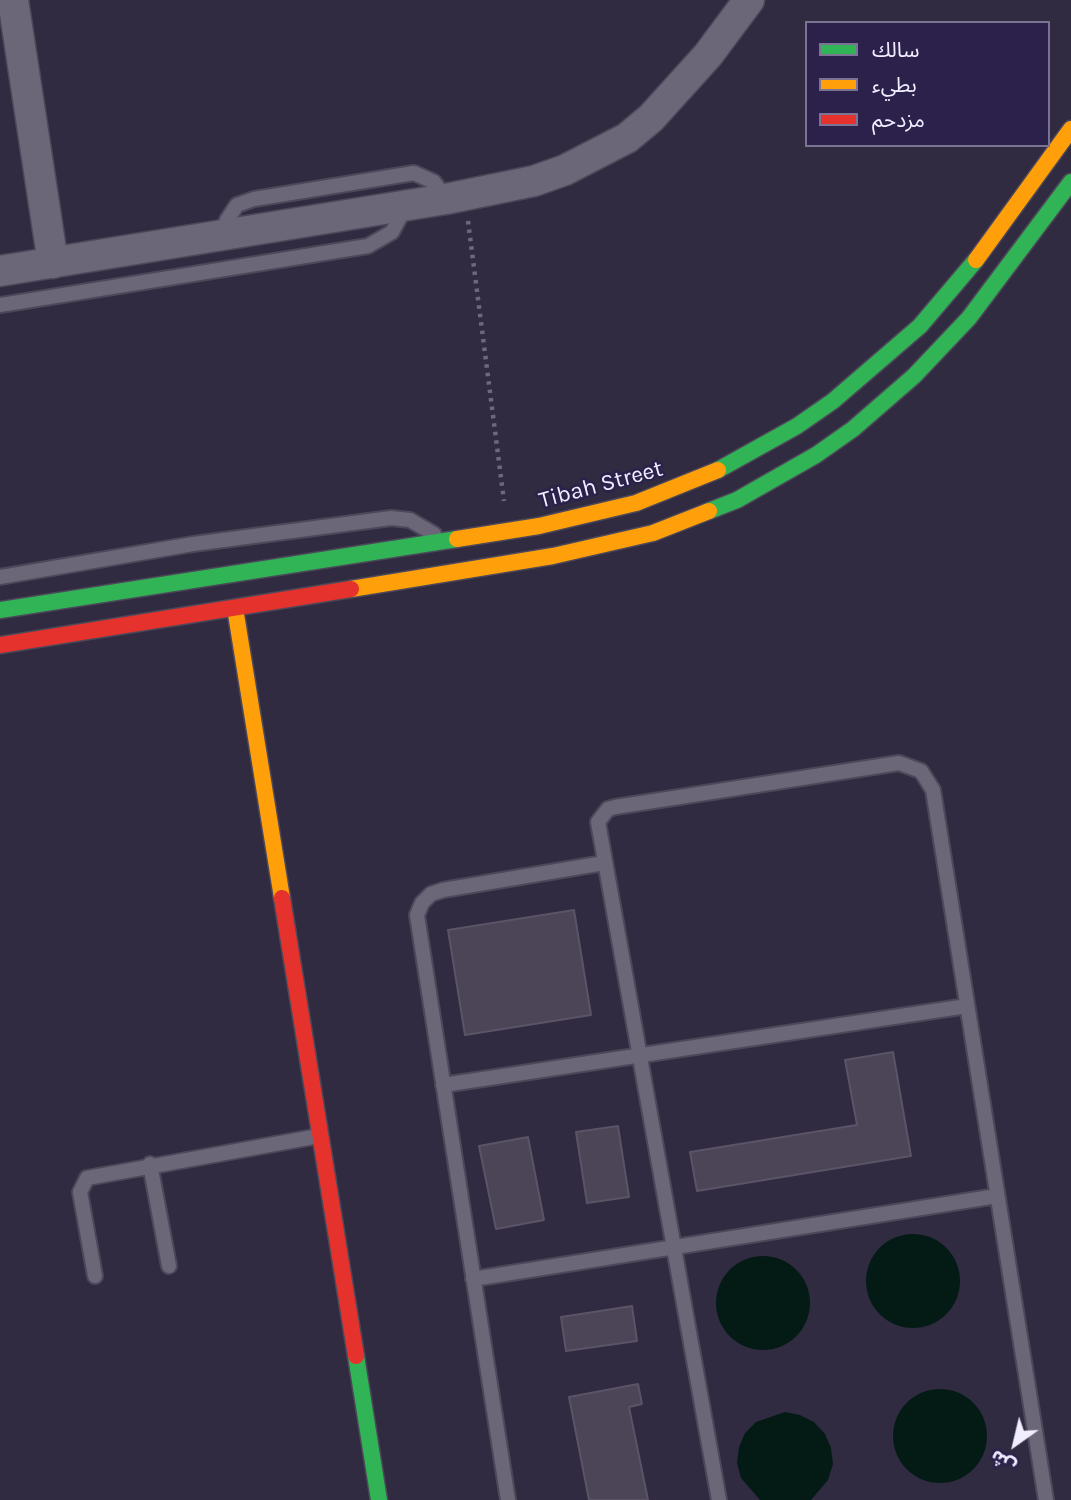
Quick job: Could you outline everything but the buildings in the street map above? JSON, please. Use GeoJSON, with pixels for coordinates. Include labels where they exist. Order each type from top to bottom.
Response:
{"type":"FeatureCollection","features":[{"type":"Feature","properties":{"kind":"main road","name":"Tibah Street"},"geometry":{"type":"LineString","coordinates":[[0,610],[588,516],[683,486],[761,448],[833,401],[892,353],[946,297],[1071,129]]}},
{"type":"Feature","properties":{"kind":"main road"},"geometry":{"type":"LineString","coordinates":[[0,645],[603,546],[653,533],[737,500],[816,455],[853,429],[914,376],[969,318],[1071,182]]}},
{"type":"Feature","properties":{"kind":"main road"},"geometry":{"type":"LineString","coordinates":[[234,608],[379,1500]]}},
{"type":"Feature","properties":{"kind":"street"},"geometry":{"type":"LineString","coordinates":[[13,0],[53,263]]}},
{"type":"Feature","properties":{"kind":"street"},"geometry":{"type":"LineString","coordinates":[[0,271],[456,198],[534,181],[565,170],[627,138],[680,87],[749,0]]}},
{"type":"Feature","properties":{"kind":"lane"},"geometry":{"type":"LineString","coordinates":[[222,237],[227,220],[237,205],[267,196],[414,173],[434,182],[456,198]]}},
{"type":"Feature","properties":{"kind":"lane"},"geometry":{"type":"LineString","coordinates":[[0,305],[368,246],[393,232],[406,206]]}},
{"type":"Feature","properties":{"kind":"lane"},"geometry":{"type":"LineString","coordinates":[[0,577],[193,544],[391,518],[419,524],[440,541]]}},
{"type":"Feature","properties":{"kind":"lane"},"geometry":{"type":"LineString","coordinates":[[719,1500],[598,822],[608,809],[899,763],[921,771],[933,790],[1046,1500]]}},
{"type":"Feature","properties":{"kind":"lane"},"geometry":{"type":"LineString","coordinates":[[508,1500],[417,915],[422,903],[443,890],[604,863]]}},
{"type":"Feature","properties":{"kind":"lane"},"geometry":{"type":"LineString","coordinates":[[443,1085],[967,1006]]}},
{"type":"Feature","properties":{"kind":"lane"},"geometry":{"type":"LineString","coordinates":[[95,1276],[80,1199],[82,1184],[94,1174],[320,1136]]}},
{"type":"Feature","properties":{"kind":"lane"},"geometry":{"type":"LineString","coordinates":[[150,1164],[169,1266]]}},
{"type":"Feature","properties":{"kind":"lane"},"geometry":{"type":"LineString","coordinates":[[473,1279],[997,1196]]}},
{"type":"Feature","properties":{"kind":"path"},"geometry":{"type":"LineString","coordinates":[[456,198],[508,530]]}},
{"type":"Feature","properties":{"kind":"shaded area"},"geometry":{"type":"Polygon","coordinates":[[[913,1234],[931,1237],[946,1248],[957,1263],[960,1281],[957,1299],[946,1314],[931,1325],[913,1328],[895,1325],[880,1314],[869,1299],[866,1281],[869,1263],[880,1248],[895,1237],[913,1234]]]}},
{"type":"Feature","properties":{"kind":"shaded area"},"geometry":{"type":"Polygon","coordinates":[[[763,1256],[781,1259],[796,1270],[807,1285],[810,1303],[807,1321],[796,1336],[781,1347],[763,1350],[745,1347],[730,1336],[719,1321],[716,1303],[719,1285],[730,1270],[745,1259],[763,1256]]]}},
{"type":"Feature","properties":{"kind":"shaded area"},"geometry":{"type":"Polygon","coordinates":[[[940,1389],[958,1392],[973,1403],[984,1418],[987,1436],[984,1454],[973,1469],[958,1480],[940,1483],[922,1480],[907,1469],[896,1454],[893,1436],[896,1418],[907,1403],[922,1392],[940,1389]]]}},
{"type":"Feature","properties":{"kind":"shaded area"},"geometry":{"type":"Polygon","coordinates":[[[785,1412],[814,1422],[825,1434],[831,1448],[833,1464],[828,1480],[811,1500],[760,1500],[741,1478],[737,1463],[739,1447],[745,1433],[756,1422],[785,1412]]]}},
{"type":"Feature","properties":{"kind":"traffic: fast"},"geometry":{"type":"LineString","coordinates":[[709,511],[737,500],[816,455],[853,429],[914,376],[969,318],[1071,182]]}},
{"type":"Feature","properties":{"kind":"traffic: fast"},"geometry":{"type":"LineString","coordinates":[[718,470],[797,426],[833,401],[920,326],[976,260]]}},
{"type":"Feature","properties":{"kind":"traffic: fast"},"geometry":{"type":"LineString","coordinates":[[0,610],[457,539]]}},
{"type":"Feature","properties":{"kind":"traffic: fast"},"geometry":{"type":"LineString","coordinates":[[356,1356],[379,1500]]}},
{"type":"Feature","properties":{"kind":"traffic: slow"},"geometry":{"type":"LineString","coordinates":[[976,260],[1071,129]]}},
{"type":"Feature","properties":{"kind":"traffic: slow"},"geometry":{"type":"LineString","coordinates":[[457,539],[539,526],[636,503],[718,470]]}},
{"type":"Feature","properties":{"kind":"traffic: slow"},"geometry":{"type":"LineString","coordinates":[[351,589],[553,556],[653,533],[709,511]]}},
{"type":"Feature","properties":{"kind":"traffic: slow"},"geometry":{"type":"LineString","coordinates":[[235,608],[282,898]]}},
{"type":"Feature","properties":{"kind":"traffic: jam"},"geometry":{"type":"LineString","coordinates":[[0,645],[351,589]]}},
{"type":"Feature","properties":{"kind":"traffic: jam"},"geometry":{"type":"LineString","coordinates":[[282,898],[356,1356]]}}]}
